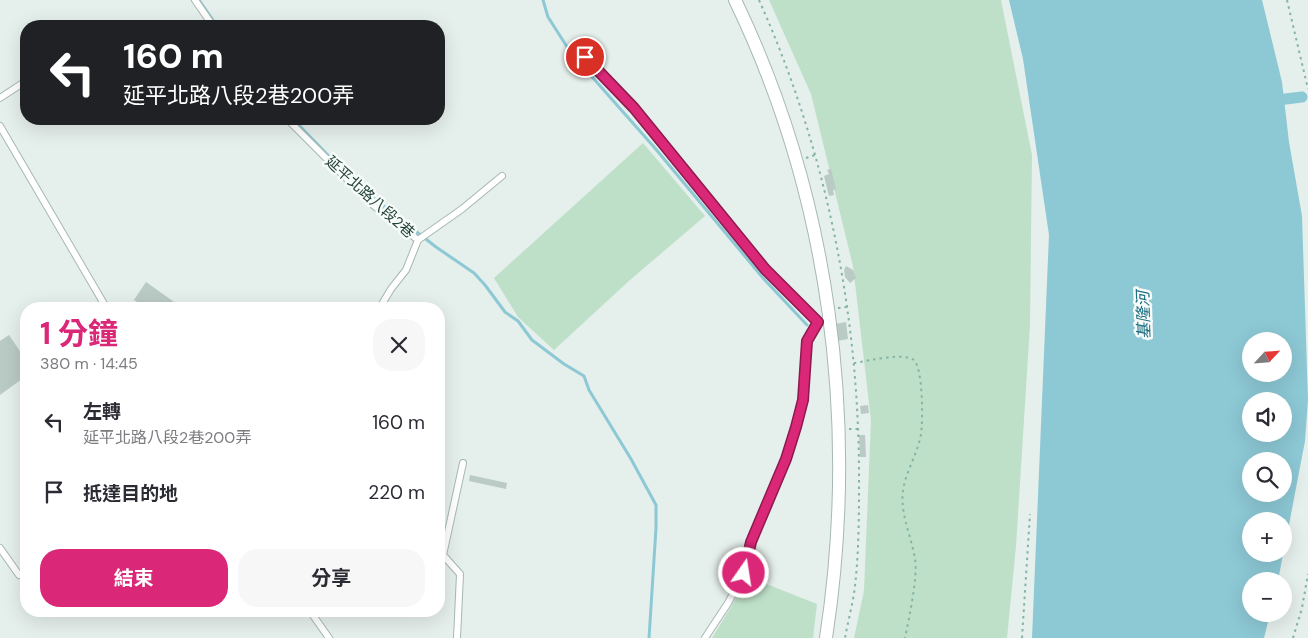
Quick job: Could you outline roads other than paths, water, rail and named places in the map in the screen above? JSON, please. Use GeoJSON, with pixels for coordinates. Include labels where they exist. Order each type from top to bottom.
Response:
{"type":"FeatureCollection","features":[{"type":"Feature","properties":{"kind":"street"},"geometry":{"type":"LineString","coordinates":[[735,0],[774,93],[796,160],[813,224],[824,320],[838,389],[838,518],[832,596],[826,638]]}},
{"type":"Feature","properties":{"kind":"lane"},"geometry":{"type":"LineString","coordinates":[[195,0],[209,20]]}},
{"type":"Feature","properties":{"kind":"lane"},"geometry":{"type":"LineString","coordinates":[[585,57],[634,108],[765,269],[824,320],[807,341],[803,400],[786,459],[751,542],[744,573],[728,603],[705,638]]}},
{"type":"Feature","properties":{"kind":"lane"},"geometry":{"type":"LineString","coordinates":[[0,98],[20,85]]}},
{"type":"Feature","properties":{"kind":"lane","name":"延平北路八段2巷"},"geometry":{"type":"LineString","coordinates":[[293,125],[374,205],[418,240],[406,270],[383,302]]}},
{"type":"Feature","properties":{"kind":"lane"},"geometry":{"type":"LineString","coordinates":[[0,126],[103,302]]}},
{"type":"Feature","properties":{"kind":"lane"},"geometry":{"type":"LineString","coordinates":[[418,240],[462,209],[502,176]]}},
{"type":"Feature","properties":{"kind":"lane"},"geometry":{"type":"LineString","coordinates":[[445,537],[463,463]]}},
{"type":"Feature","properties":{"kind":"lane"},"geometry":{"type":"LineString","coordinates":[[0,548],[19,575]]}},
{"type":"Feature","properties":{"kind":"lane"},"geometry":{"type":"LineString","coordinates":[[445,558],[460,574],[457,638]]}},
{"type":"Feature","properties":{"kind":"lane"},"geometry":{"type":"LineString","coordinates":[[314,617],[329,638]]}},
{"type":"Feature","properties":{"kind":"water","name":"基隆河"},"geometry":{"type":"Polygon","coordinates":[[[1009,0],[1262,0],[1282,82],[1289,142],[1302,216],[1308,400],[1305,441],[1291,512],[1242,512],[1242,562],[1282,562],[1280,572],[1242,572],[1242,622],[1268,622],[1264,638],[1032,638],[1049,235],[1023,59],[1009,0]]]}},
{"type":"Feature","properties":{"kind":"waterway"},"geometry":{"type":"LineString","coordinates":[[199,0],[213,20]]}},
{"type":"Feature","properties":{"kind":"waterway"},"geometry":{"type":"LineString","coordinates":[[543,0],[548,17],[571,53],[654,147],[763,278],[807,325]]}},
{"type":"Feature","properties":{"kind":"waterway"},"geometry":{"type":"LineString","coordinates":[[1269,101],[1302,97]]}},
{"type":"Feature","properties":{"kind":"waterway"},"geometry":{"type":"LineString","coordinates":[[299,125],[352,180]]}},
{"type":"Feature","properties":{"kind":"waterway"},"geometry":{"type":"LineString","coordinates":[[358,186],[436,247],[474,273],[505,312],[518,321],[532,340],[564,364],[584,376],[589,390],[631,459],[656,505],[649,638]]}}]}
